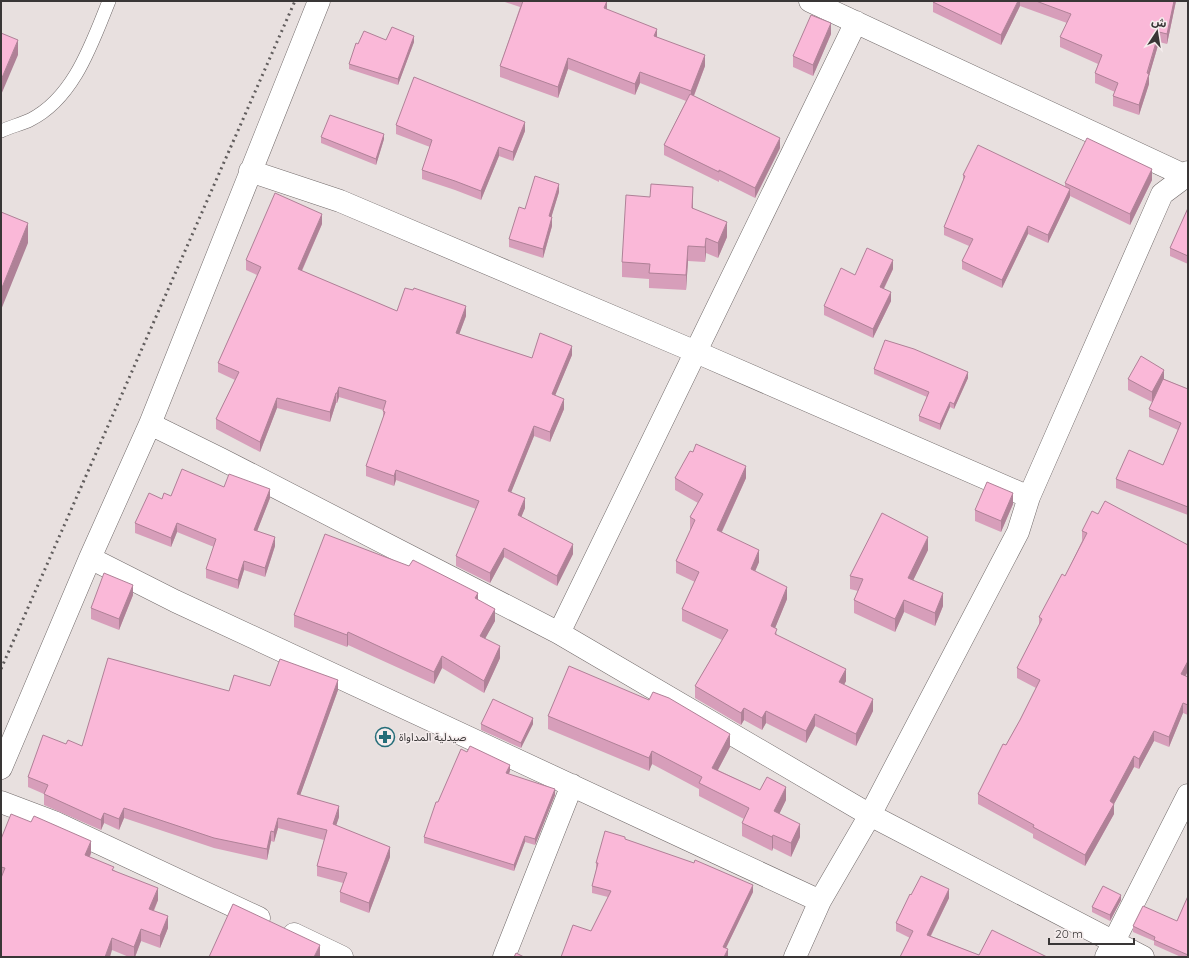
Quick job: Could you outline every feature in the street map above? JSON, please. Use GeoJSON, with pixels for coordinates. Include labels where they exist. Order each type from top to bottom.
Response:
{"type":"FeatureCollection","features":[{"type":"Feature","properties":{"kind":"street"},"geometry":{"type":"LineString","coordinates":[[1,768],[90,558],[150,424],[319,1]]}},
{"type":"Feature","properties":{"kind":"street"},"geometry":{"type":"LineString","coordinates":[[795,957],[820,901],[870,815],[1018,532],[1029,497],[1162,194],[1188,175],[810,1]]}},
{"type":"Feature","properties":{"kind":"street"},"geometry":{"type":"LineString","coordinates":[[559,633],[856,22]]}},
{"type":"Feature","properties":{"kind":"street"},"geometry":{"type":"LineString","coordinates":[[250,171],[340,201],[696,352],[1029,497]]}},
{"type":"Feature","properties":{"kind":"street"},"geometry":{"type":"LineString","coordinates":[[150,424],[559,633],[870,815],[1110,950],[1143,957]]}},
{"type":"Feature","properties":{"kind":"street"},"geometry":{"type":"LineString","coordinates":[[90,558],[175,601],[820,901]]}},
{"type":"Feature","properties":{"kind":"street"},"geometry":{"type":"LineString","coordinates":[[504,957],[572,785]]}},
{"type":"Feature","properties":{"kind":"street"},"geometry":{"type":"LineString","coordinates":[[1110,950],[1188,795]]}},
{"type":"Feature","properties":{"kind":"street"},"geometry":{"type":"LineString","coordinates":[[1,802],[54,822],[342,957]]}},
{"type":"Feature","properties":{"kind":"lane"},"geometry":{"type":"LineString","coordinates":[[1,131],[31,119],[48,107],[62,93],[76,74],[88,53],[109,1]]}},
{"type":"Feature","properties":{"kind":"building"},"geometry":{"type":"Polygon","coordinates":[[[523,1],[607,1],[604,8],[657,29],[654,36],[705,55],[691,91],[640,72],[635,84],[568,58],[558,87],[500,66],[523,1]]]}},
{"type":"Feature","properties":{"kind":"building"},"geometry":{"type":"Polygon","coordinates":[[[933,1],[1018,1],[1001,35],[933,1]]]}},
{"type":"Feature","properties":{"kind":"building"},"geometry":{"type":"Polygon","coordinates":[[[1036,1],[1174,1],[1167,34],[1159,32],[1147,73],[1149,74],[1139,105],[1113,96],[1118,83],[1095,73],[1102,55],[1060,37],[1071,14],[1036,1]]]}},
{"type":"Feature","properties":{"kind":"building"},"geometry":{"type":"Polygon","coordinates":[[[811,15],[831,23],[813,65],[793,56],[811,15]]]}},
{"type":"Feature","properties":{"kind":"building"},"geometry":{"type":"Polygon","coordinates":[[[392,27],[414,36],[398,79],[349,64],[356,43],[358,44],[364,31],[386,40],[392,27]]]}},
{"type":"Feature","properties":{"kind":"building"},"geometry":{"type":"Polygon","coordinates":[[[1,33],[18,40],[1,80],[1,33]]]}},
{"type":"Feature","properties":{"kind":"building"},"geometry":{"type":"Polygon","coordinates":[[[414,77],[525,122],[513,152],[499,147],[481,191],[422,170],[432,140],[396,125],[414,77]]]}},
{"type":"Feature","properties":{"kind":"building"},"geometry":{"type":"Polygon","coordinates":[[[690,94],[780,138],[755,188],[664,145],[690,94]]]}},
{"type":"Feature","properties":{"kind":"building"},"geometry":{"type":"Polygon","coordinates":[[[330,115],[384,134],[376,159],[321,137],[330,115]]]}},
{"type":"Feature","properties":{"kind":"building"},"geometry":{"type":"Polygon","coordinates":[[[1087,138],[1152,169],[1130,214],[1065,183],[1087,138]]]}},
{"type":"Feature","properties":{"kind":"building"},"geometry":{"type":"Polygon","coordinates":[[[978,145],[1070,189],[1048,235],[1028,226],[1002,280],[962,261],[973,239],[944,227],[965,176],[963,175],[978,145]]]}},
{"type":"Feature","properties":{"kind":"building"},"geometry":{"type":"Polygon","coordinates":[[[535,176],[559,184],[549,216],[552,217],[543,249],[509,239],[519,207],[525,209],[535,176]]]}},
{"type":"Feature","properties":{"kind":"building"},"geometry":{"type":"Polygon","coordinates":[[[651,184],[693,187],[692,208],[727,222],[718,243],[706,238],[705,247],[688,246],[686,275],[649,273],[650,264],[622,262],[626,195],[650,197],[651,184]]]}},
{"type":"Feature","properties":{"kind":"building"},"geometry":{"type":"Polygon","coordinates":[[[275,193],[322,214],[298,269],[397,311],[405,288],[413,290],[414,288],[466,306],[456,333],[532,358],[540,333],[572,346],[552,394],[564,399],[550,432],[534,426],[508,491],[525,498],[518,515],[573,544],[557,576],[504,548],[490,573],[456,556],[479,501],[396,470],[394,476],[366,466],[385,412],[383,411],[386,401],[339,387],[330,412],[277,398],[260,442],[216,419],[239,372],[218,363],[261,267],[246,260],[275,193]]]}},
{"type":"Feature","properties":{"kind":"building"},"geometry":{"type":"Polygon","coordinates":[[[1188,208],[1188,256],[1170,248],[1188,208]]]}},
{"type":"Feature","properties":{"kind":"building"},"geometry":{"type":"Polygon","coordinates":[[[1,212],[28,223],[1,290],[1,212]]]}},
{"type":"Feature","properties":{"kind":"building"},"geometry":{"type":"Polygon","coordinates":[[[867,248],[893,260],[880,287],[891,292],[873,329],[824,306],[841,268],[855,275],[867,248]]]}},
{"type":"Feature","properties":{"kind":"building"},"geometry":{"type":"Polygon","coordinates":[[[885,340],[914,349],[968,372],[954,404],[950,402],[940,424],[919,416],[929,392],[874,369],[885,340]]]}},
{"type":"Feature","properties":{"kind":"building"},"geometry":{"type":"Polygon","coordinates":[[[1141,356],[1164,370],[1152,392],[1128,379],[1141,356]]]}},
{"type":"Feature","properties":{"kind":"building"},"geometry":{"type":"Polygon","coordinates":[[[1163,379],[1188,389],[1188,507],[1116,479],[1129,450],[1163,465],[1181,423],[1149,409],[1163,379]]]}},
{"type":"Feature","properties":{"kind":"building"},"geometry":{"type":"Polygon","coordinates":[[[696,444],[746,466],[717,530],[759,550],[751,569],[787,587],[771,626],[777,629],[775,634],[846,669],[839,682],[873,699],[856,734],[815,714],[806,731],[766,711],[762,718],[744,708],[741,713],[695,686],[728,630],[682,609],[699,572],[676,561],[695,520],[690,517],[703,494],[675,478],[690,451],[693,452],[696,444]]]}},
{"type":"Feature","properties":{"kind":"building"},"geometry":{"type":"Polygon","coordinates":[[[182,469],[224,487],[229,474],[270,489],[254,530],[275,537],[265,568],[244,561],[238,580],[206,569],[216,539],[177,523],[171,538],[135,523],[149,493],[162,499],[164,493],[171,496],[182,469]]]}},
{"type":"Feature","properties":{"kind":"building"},"geometry":{"type":"Polygon","coordinates":[[[987,482],[1013,493],[1001,521],[975,510],[987,482]]]}},
{"type":"Feature","properties":{"kind":"building"},"geometry":{"type":"Polygon","coordinates":[[[1105,501],[1188,545],[1188,661],[1181,674],[1188,677],[1188,705],[1183,703],[1169,737],[1154,731],[1139,759],[1134,756],[1110,801],[1114,804],[1085,855],[1033,827],[1034,825],[978,794],[1003,744],[1006,745],[1040,680],[1017,668],[1042,619],[1039,617],[1062,574],[1065,576],[1087,533],[1082,531],[1092,511],[1098,514],[1105,501]]]}},
{"type":"Feature","properties":{"kind":"building"},"geometry":{"type":"Polygon","coordinates":[[[882,513],[928,537],[908,578],[943,593],[935,613],[904,600],[895,619],[854,600],[863,579],[850,576],[882,513]]]}},
{"type":"Feature","properties":{"kind":"building"},"geometry":{"type":"Polygon","coordinates":[[[325,534],[409,566],[413,560],[478,593],[475,598],[495,609],[480,636],[500,646],[484,681],[442,656],[434,672],[348,632],[347,635],[294,615],[325,534]]]}},
{"type":"Feature","properties":{"kind":"building"},"geometry":{"type":"Polygon","coordinates":[[[104,573],[133,585],[119,619],[91,608],[104,573]]]}},
{"type":"Feature","properties":{"kind":"building"},"geometry":{"type":"Polygon","coordinates":[[[108,658],[229,691],[234,675],[270,686],[280,659],[338,680],[297,794],[339,806],[333,824],[390,847],[369,903],[340,892],[347,873],[317,866],[327,830],[278,818],[274,832],[271,831],[267,849],[214,838],[124,808],[119,819],[104,813],[101,820],[44,794],[48,785],[28,777],[43,735],[66,744],[68,740],[82,746],[108,658]]]}},
{"type":"Feature","properties":{"kind":"building"},"geometry":{"type":"Polygon","coordinates":[[[569,666],[649,700],[653,692],[669,698],[730,734],[712,768],[760,790],[767,777],[786,787],[774,811],[800,824],[791,843],[773,835],[772,837],[742,823],[749,808],[699,783],[702,777],[652,751],[649,758],[548,716],[569,666]]]}},
{"type":"Feature","properties":{"kind":"building"},"geometry":{"type":"Polygon","coordinates":[[[493,699],[533,718],[521,743],[481,724],[493,699]]]}},
{"type":"Feature","properties":{"kind":"building"},"geometry":{"type":"Polygon","coordinates":[[[470,746],[510,765],[506,773],[555,789],[535,839],[525,836],[514,865],[424,837],[436,802],[438,802],[461,749],[467,752],[470,746]]]}},
{"type":"Feature","properties":{"kind":"building"},"geometry":{"type":"Polygon","coordinates":[[[11,814],[31,822],[34,816],[91,841],[85,855],[114,867],[112,870],[158,888],[149,909],[168,916],[160,936],[141,929],[134,947],[112,938],[105,957],[1,957],[1,878],[5,868],[1,867],[1,839],[11,814]]]}},
{"type":"Feature","properties":{"kind":"building"},"geometry":{"type":"Polygon","coordinates":[[[605,831],[694,863],[695,860],[753,885],[723,947],[728,949],[724,957],[561,957],[573,925],[591,931],[611,891],[592,886],[598,863],[596,863],[605,831]]]}},
{"type":"Feature","properties":{"kind":"building"},"geometry":{"type":"Polygon","coordinates":[[[921,876],[949,889],[927,935],[979,955],[992,930],[1047,957],[900,957],[913,931],[896,923],[910,894],[911,895],[921,876]]]}},
{"type":"Feature","properties":{"kind":"building"},"geometry":{"type":"Polygon","coordinates":[[[1103,886],[1121,895],[1110,915],[1092,907],[1103,886]]]}},
{"type":"Feature","properties":{"kind":"building"},"geometry":{"type":"Polygon","coordinates":[[[1188,896],[1188,955],[1154,940],[1155,937],[1133,926],[1143,906],[1177,921],[1188,896]]]}},
{"type":"Feature","properties":{"kind":"building"},"geometry":{"type":"Polygon","coordinates":[[[233,904],[320,945],[314,957],[209,957],[233,904]]]}},
{"type":"Feature","properties":{"kind":"building"},"geometry":{"type":"Polygon","coordinates":[[[516,953],[524,957],[514,957],[516,953]]]}},
{"type":"Feature","properties":{"kind":"railway"},"geometry":{"type":"LineString","coordinates":[[1,669],[295,1]]}},
{"type":"Feature","properties":{"kind":"place","name":"صيدلية المداواة"},"geometry":{"type":"Point","coordinates":[385,737]}}]}
